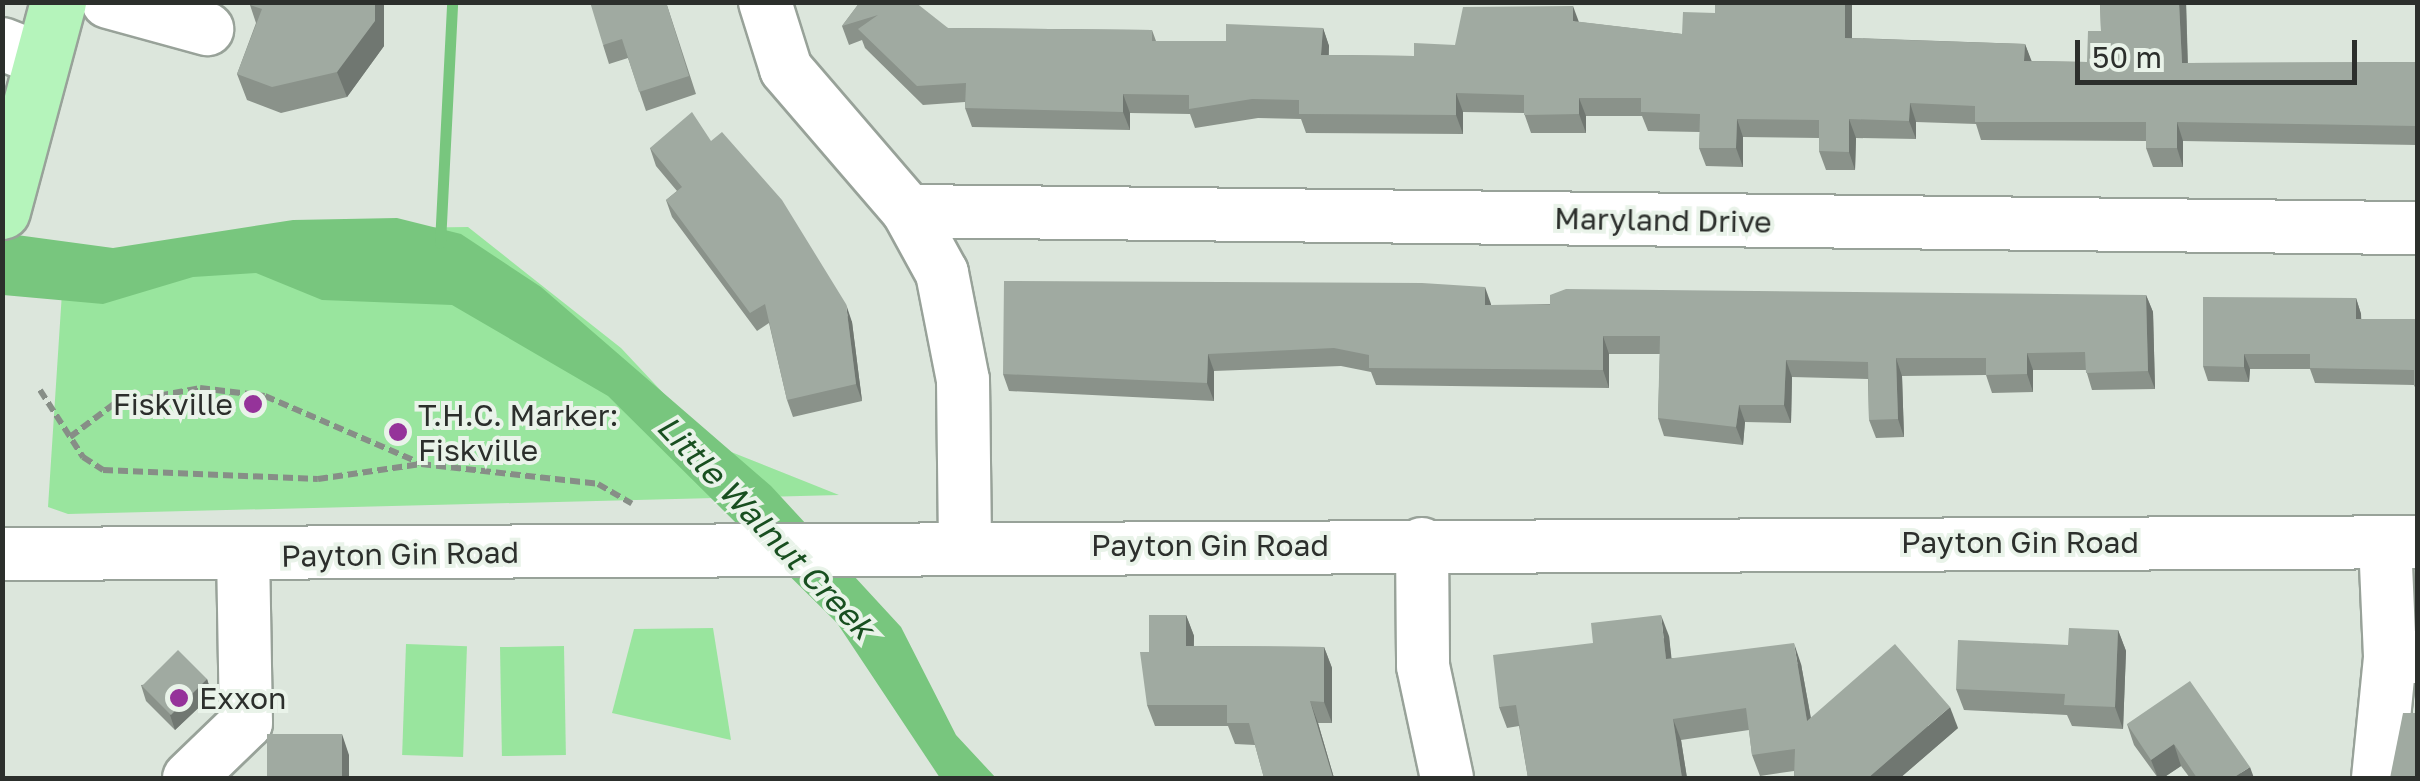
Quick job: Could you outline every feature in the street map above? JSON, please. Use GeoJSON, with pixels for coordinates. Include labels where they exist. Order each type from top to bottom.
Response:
{"type":"FeatureCollection","features":[{"type":"Feature","properties":{"kind":"main road"},"geometry":{"type":"LineString","coordinates":[[2,211],[25,62],[58,2]]}},
{"type":"Feature","properties":{"kind":"street"},"geometry":{"type":"LineString","coordinates":[[108,2],[206,28]]}},
{"type":"Feature","properties":{"kind":"street"},"geometry":{"type":"LineString","coordinates":[[765,2],[786,69],[908,212],[942,272],[956,326],[965,548]]}},
{"type":"Feature","properties":{"kind":"street","name":"Maryland Drive"},"geometry":{"type":"LineString","coordinates":[[908,212],[2418,228]]}},
{"type":"Feature","properties":{"kind":"street"},"geometry":{"type":"LineString","coordinates":[[2378,778],[2404,657],[2401,542]]}},
{"type":"Feature","properties":{"kind":"street","name":"Payton Gin Road"},"geometry":{"type":"LineString","coordinates":[[2,554],[243,558],[724,546],[2401,542]]}},
{"type":"Feature","properties":{"kind":"street"},"geometry":{"type":"LineString","coordinates":[[1422,544],[1423,666],[1447,778]]}},
{"type":"Feature","properties":{"kind":"street"},"geometry":{"type":"LineString","coordinates":[[189,778],[246,723],[243,558]]}},
{"type":"Feature","properties":{"kind":"path"},"geometry":{"type":"LineString","coordinates":[[70,437],[114,404],[200,388],[265,396],[421,464]]}},
{"type":"Feature","properties":{"kind":"path"},"geometry":{"type":"LineString","coordinates":[[40,390],[70,437],[103,470],[137,476],[318,479],[421,464],[598,484],[632,504]]}},
{"type":"Feature","properties":{"kind":"shaded area"},"geometry":{"type":"Polygon","coordinates":[[[468,227],[621,348],[711,444],[839,495],[68,514],[48,507],[63,277],[245,230],[468,227]]]}},
{"type":"Feature","properties":{"kind":"shaded area"},"geometry":{"type":"Polygon","coordinates":[[[713,628],[731,740],[612,713],[634,629],[713,628]]]}},
{"type":"Feature","properties":{"kind":"shaded area"},"geometry":{"type":"Polygon","coordinates":[[[406,644],[467,646],[463,757],[402,755],[406,644]]]}},
{"type":"Feature","properties":{"kind":"shaded area"},"geometry":{"type":"Polygon","coordinates":[[[564,646],[566,755],[502,756],[500,647],[564,646]]]}},
{"type":"Feature","properties":{"kind":"water","name":"Little Walnut Creek"},"geometry":{"type":"Polygon","coordinates":[[[397,218],[461,234],[541,287],[771,486],[901,627],[956,735],[996,778],[940,778],[837,623],[608,396],[452,305],[322,300],[256,273],[193,277],[103,304],[3,295],[2,233],[113,248],[293,220],[397,218]]]}},
{"type":"Feature","properties":{"kind":"building"},"geometry":{"type":"Polygon","coordinates":[[[375,2],[375,21],[337,72],[272,87],[237,74],[262,9],[250,5],[375,2]]]}},
{"type":"Feature","properties":{"kind":"building"},"geometry":{"type":"Polygon","coordinates":[[[590,2],[666,2],[689,76],[639,92],[622,39],[603,45],[590,2]]]}},
{"type":"Feature","properties":{"kind":"building"},"geometry":{"type":"Polygon","coordinates":[[[860,2],[915,2],[948,28],[1152,30],[1152,41],[1226,41],[1226,24],[1323,28],[1321,55],[1414,56],[1414,43],[1455,45],[1463,7],[1573,6],[1573,21],[1682,34],[1683,12],[1715,13],[1715,2],[1845,2],[1845,38],[2025,44],[2024,61],[2087,62],[2088,31],[2101,31],[2100,2],[2179,2],[2182,63],[2418,62],[2418,126],[2177,122],[2177,148],[2146,148],[2146,122],[1975,122],[1975,106],[1910,103],[1909,121],[1849,119],[1849,152],[1819,151],[1819,120],[1737,119],[1736,148],[1699,148],[1700,114],[1641,112],[1641,98],[1579,98],[1579,114],[1524,115],[1524,95],[1456,93],[1456,115],[1299,114],[1299,100],[1252,99],[1189,109],[1189,95],[1123,94],[1123,112],[965,108],[966,83],[917,86],[858,29],[878,15],[842,26],[860,2]]]}},
{"type":"Feature","properties":{"kind":"building"},"geometry":{"type":"Polygon","coordinates":[[[692,112],[711,141],[722,132],[782,200],[846,304],[856,384],[787,400],[765,304],[750,313],[666,200],[682,187],[650,148],[692,112]]]}},
{"type":"Feature","properties":{"kind":"building"},"geometry":{"type":"Polygon","coordinates":[[[1004,281],[1422,283],[1485,287],[1485,305],[1550,305],[1550,295],[1566,289],[2146,295],[2148,371],[2086,373],[2085,352],[2027,353],[2027,374],[1986,375],[1986,358],[1896,358],[1898,419],[1869,420],[1868,362],[1786,360],[1784,405],[1739,405],[1736,427],[1658,418],[1660,336],[1603,336],[1603,370],[1369,368],[1369,355],[1334,348],[1208,354],[1207,383],[1003,374],[1004,281]]]}},
{"type":"Feature","properties":{"kind":"building"},"geometry":{"type":"Polygon","coordinates":[[[2203,297],[2356,298],[2356,319],[2418,319],[2418,385],[2414,385],[2414,370],[2310,368],[2310,354],[2244,354],[2244,367],[2203,366],[2203,297]]]}},
{"type":"Feature","properties":{"kind":"building"},"geometry":{"type":"Polygon","coordinates":[[[1149,615],[1186,615],[1186,646],[1324,647],[1324,702],[1310,701],[1333,778],[1264,778],[1249,723],[1227,723],[1227,705],[1147,705],[1140,652],[1149,652],[1149,615]]]}},
{"type":"Feature","properties":{"kind":"building"},"geometry":{"type":"Polygon","coordinates":[[[1661,615],[1666,659],[1794,643],[1807,721],[1895,644],[1950,707],[1868,778],[1794,778],[1795,749],[1752,755],[1746,708],[1673,719],[1682,778],[1528,778],[1516,705],[1499,707],[1493,655],[1593,643],[1591,623],[1661,615]]]}},
{"type":"Feature","properties":{"kind":"building"},"geometry":{"type":"Polygon","coordinates":[[[2069,628],[2118,630],[2115,707],[2064,705],[2065,694],[1956,689],[1958,640],[2068,645],[2069,628]]]}},
{"type":"Feature","properties":{"kind":"building"},"geometry":{"type":"Polygon","coordinates":[[[178,650],[207,679],[171,715],[142,686],[178,650]]]}},
{"type":"Feature","properties":{"kind":"building"},"geometry":{"type":"Polygon","coordinates":[[[2190,681],[2250,767],[2233,778],[2197,778],[2174,744],[2151,760],[2127,724],[2190,681]]]}},
{"type":"Feature","properties":{"kind":"building"},"geometry":{"type":"Polygon","coordinates":[[[2403,713],[2418,713],[2418,778],[2390,778],[2403,713]]]}},
{"type":"Feature","properties":{"kind":"building"},"geometry":{"type":"Polygon","coordinates":[[[267,734],[342,734],[342,778],[267,778],[267,734]]]}},
{"type":"Feature","properties":{"kind":"waterway"},"geometry":{"type":"LineString","coordinates":[[440,243],[452,2]]}},
{"type":"Feature","properties":{"kind":"place","name":"Fiskville"},"geometry":{"type":"Point","coordinates":[253,404]}},
{"type":"Feature","properties":{"kind":"place","name":"T.H.C. Marker: Fiskville"},"geometry":{"type":"Point","coordinates":[398,432]}},
{"type":"Feature","properties":{"kind":"place","name":"Exxon"},"geometry":{"type":"Point","coordinates":[179,698]}}]}
